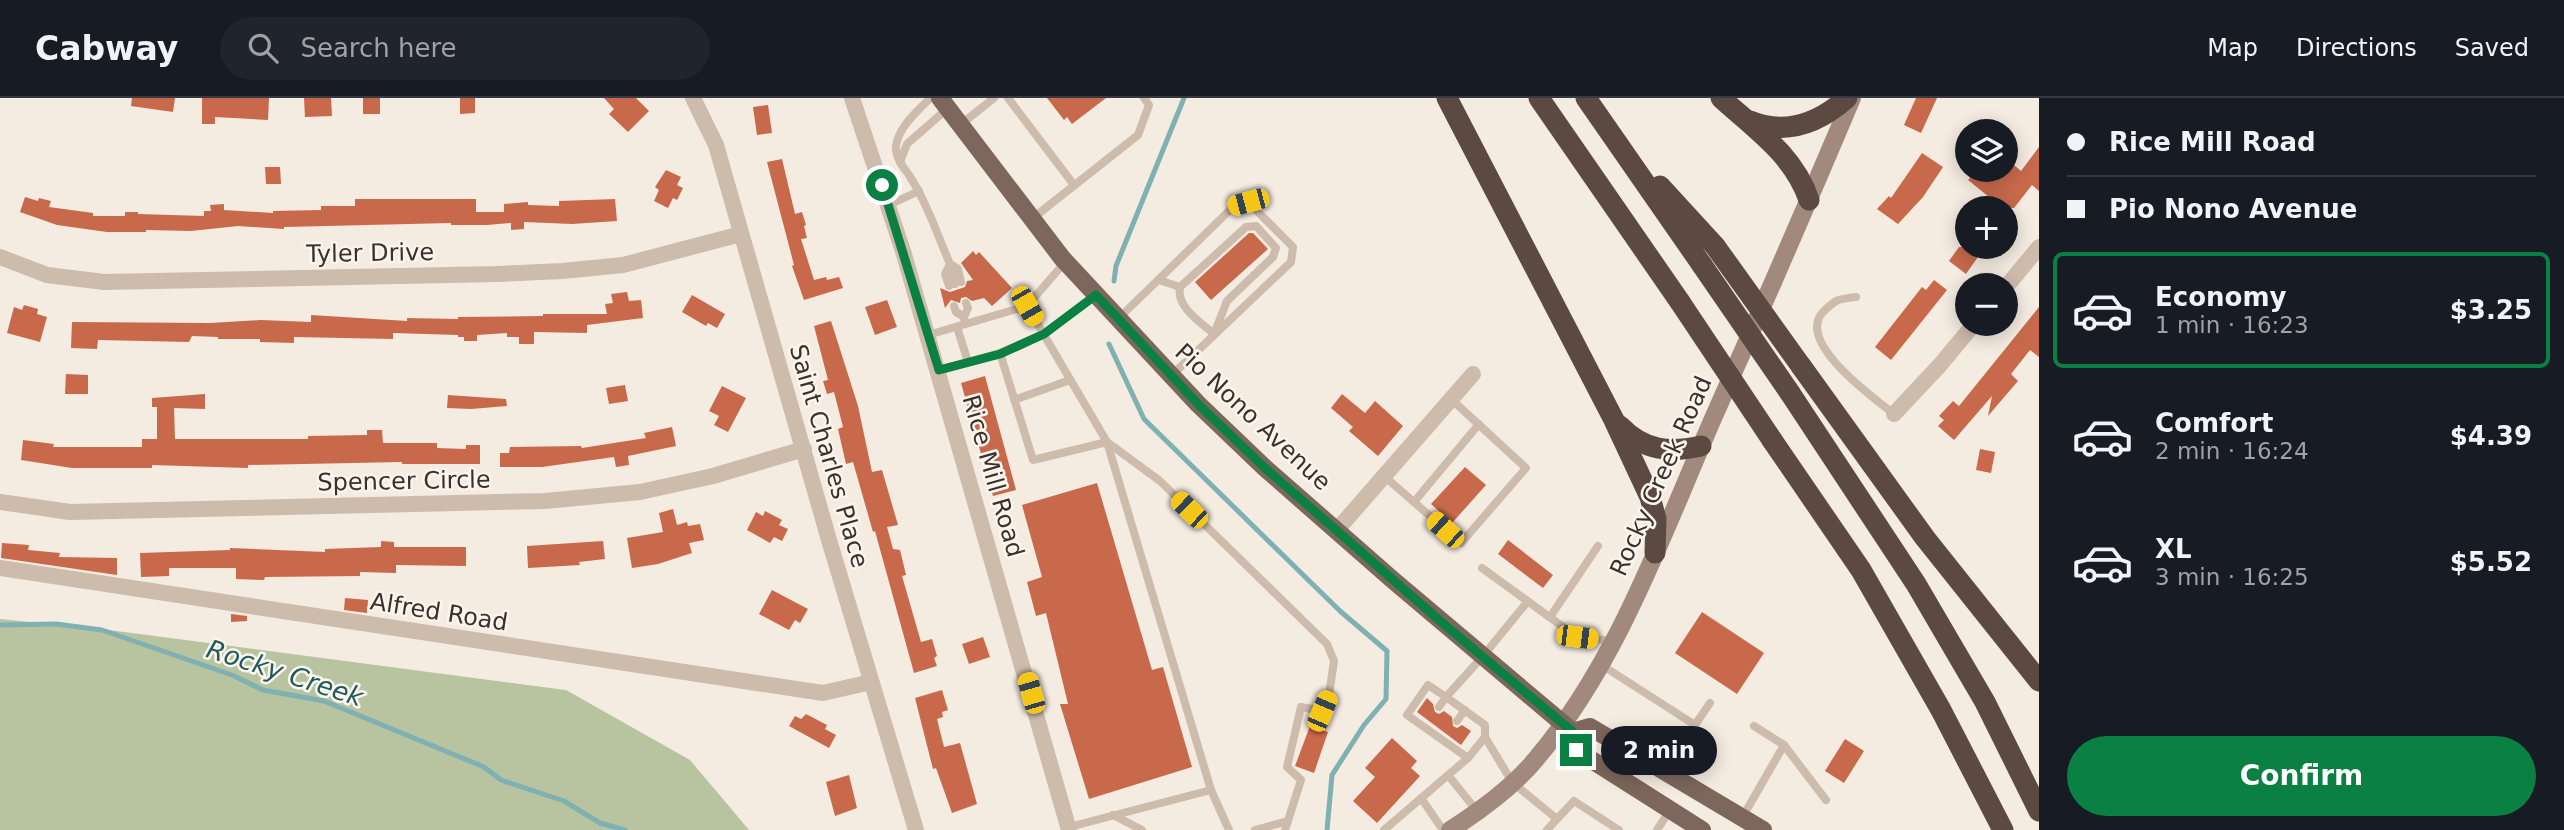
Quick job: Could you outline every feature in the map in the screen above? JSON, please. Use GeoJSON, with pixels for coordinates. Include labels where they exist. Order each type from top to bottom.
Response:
{"type":"FeatureCollection","features":[{"type":"Feature","properties":{"kind":"highway"},"geometry":{"type":"LineString","coordinates":[[1447,98],[1614,419],[1654,507],[1655,553]]}},
{"type":"Feature","properties":{"kind":"highway"},"geometry":{"type":"LineString","coordinates":[[1539,98],[1861,570],[1941,710],[2003,830]]}},
{"type":"Feature","properties":{"kind":"highway"},"geometry":{"type":"LineString","coordinates":[[1586,98],[1790,393],[1923,596],[1985,702],[2039,811]]}},
{"type":"Feature","properties":{"kind":"highway"},"geometry":{"type":"LineString","coordinates":[[1721,98],[1786,158],[1798,173],[1809,200]]}},
{"type":"Feature","properties":{"kind":"highway"},"geometry":{"type":"LineString","coordinates":[[1745,119],[1761,126],[1776,128],[1807,125],[1850,98]]}},
{"type":"Feature","properties":{"kind":"highway"},"geometry":{"type":"LineString","coordinates":[[1617,142],[1715,246],[1925,538],[2039,681]]}},
{"type":"Feature","properties":{"kind":"highway"},"geometry":{"type":"LineString","coordinates":[[1614,419],[1629,436],[1660,450],[1679,451],[1701,446]]}},
{"type":"Feature","properties":{"kind":"main road","name":"Pio Nono Avenue"},"geometry":{"type":"LineString","coordinates":[[944,103],[1066,262],[1171,376],[1265,468],[1568,728],[1576,750],[1702,830]]}},
{"type":"Feature","properties":{"kind":"main road"},"geometry":{"type":"LineString","coordinates":[[1568,728],[1590,727],[1763,830]]}},
{"type":"Feature","properties":{"kind":"street","name":"Saint Charles Place"},"geometry":{"type":"LineString","coordinates":[[692,98],[716,145],[916,830]]}},
{"type":"Feature","properties":{"kind":"street","name":"Rice Mill Road"},"geometry":{"type":"LineString","coordinates":[[852,98],[939,370],[1069,828]]}},
{"type":"Feature","properties":{"kind":"street","name":"Rocky Creek Road"},"geometry":{"type":"LineString","coordinates":[[1450,830],[1512,782],[1568,728],[1655,553],[1809,200],[1850,98]]}},
{"type":"Feature","properties":{"kind":"street","name":"Tyler Drive"},"geometry":{"type":"LineString","coordinates":[[0,257],[47,275],[104,282],[497,274],[623,265],[741,234]]}},
{"type":"Feature","properties":{"kind":"street"},"geometry":{"type":"LineString","coordinates":[[2018,273],[2039,247]]}},
{"type":"Feature","properties":{"kind":"street"},"geometry":{"type":"LineString","coordinates":[[1894,414],[1964,336]]}},
{"type":"Feature","properties":{"kind":"street"},"geometry":{"type":"LineString","coordinates":[[1338,530],[1473,374]]}},
{"type":"Feature","properties":{"kind":"street","name":"Spencer Circle"},"geometry":{"type":"LineString","coordinates":[[0,502],[70,512],[545,500],[640,492],[713,476],[804,449]]}},
{"type":"Feature","properties":{"kind":"street","name":"Alfred Road"},"geometry":{"type":"LineString","coordinates":[[0,568],[823,693],[871,682]]}},
{"type":"Feature","properties":{"kind":"lane"},"geometry":{"type":"LineString","coordinates":[[930,98],[907,122],[896,151],[919,191],[950,264],[958,269],[955,284],[945,274],[950,264]]}},
{"type":"Feature","properties":{"kind":"lane"},"geometry":{"type":"LineString","coordinates":[[960,125],[994,98]]}},
{"type":"Feature","properties":{"kind":"lane"},"geometry":{"type":"LineString","coordinates":[[1009,98],[1074,186]]}},
{"type":"Feature","properties":{"kind":"lane"},"geometry":{"type":"LineString","coordinates":[[1033,218],[1138,135],[1149,105],[1144,98]]}},
{"type":"Feature","properties":{"kind":"lane"},"geometry":{"type":"LineString","coordinates":[[900,162],[908,144],[944,103]]}},
{"type":"Feature","properties":{"kind":"lane"},"geometry":{"type":"LineString","coordinates":[[888,205],[919,191]]}},
{"type":"Feature","properties":{"kind":"lane"},"geometry":{"type":"LineString","coordinates":[[1118,319],[1234,205],[1248,202],[1293,247],[1291,262],[1171,376]]}},
{"type":"Feature","properties":{"kind":"lane"},"geometry":{"type":"LineString","coordinates":[[1256,226],[1276,248],[1273,257],[1227,301],[1214,334],[1182,303],[1178,296],[1180,287],[1246,227],[1256,226]]}},
{"type":"Feature","properties":{"kind":"lane"},"geometry":{"type":"LineString","coordinates":[[928,335],[1027,306],[1066,262]]}},
{"type":"Feature","properties":{"kind":"lane"},"geometry":{"type":"LineString","coordinates":[[1159,280],[1180,287]]}},
{"type":"Feature","properties":{"kind":"lane"},"geometry":{"type":"LineString","coordinates":[[939,370],[1000,354],[1044,334],[1096,295]]}},
{"type":"Feature","properties":{"kind":"lane"},"geometry":{"type":"LineString","coordinates":[[1856,297],[1835,299],[1819,317],[1818,334],[1828,356],[1894,414]]}},
{"type":"Feature","properties":{"kind":"lane"},"geometry":{"type":"LineString","coordinates":[[960,304],[968,362]]}},
{"type":"Feature","properties":{"kind":"lane"},"geometry":{"type":"LineString","coordinates":[[1027,306],[1107,442],[1211,790],[1230,830]]}},
{"type":"Feature","properties":{"kind":"lane"},"geometry":{"type":"LineString","coordinates":[[1000,354],[1033,460],[1107,442]]}},
{"type":"Feature","properties":{"kind":"lane"},"geometry":{"type":"LineString","coordinates":[[1014,400],[1070,380]]}},
{"type":"Feature","properties":{"kind":"lane"},"geometry":{"type":"LineString","coordinates":[[1384,476],[1461,543],[1527,468],[1451,399]]}},
{"type":"Feature","properties":{"kind":"lane"},"geometry":{"type":"LineString","coordinates":[[1414,502],[1479,424]]}},
{"type":"Feature","properties":{"kind":"lane"},"geometry":{"type":"LineString","coordinates":[[1107,442],[1160,481],[1326,644],[1334,661],[1329,695],[1322,711],[1301,706],[1287,767],[1301,779],[1286,825],[1255,830]]}},
{"type":"Feature","properties":{"kind":"lane"},"geometry":{"type":"LineString","coordinates":[[1550,617],[1598,546]]}},
{"type":"Feature","properties":{"kind":"lane"},"geometry":{"type":"LineString","coordinates":[[1482,568],[1577,637],[1613,641]]}},
{"type":"Feature","properties":{"kind":"lane"},"geometry":{"type":"LineString","coordinates":[[1439,708],[1528,601]]}},
{"type":"Feature","properties":{"kind":"lane"},"geometry":{"type":"LineString","coordinates":[[1600,664],[1695,725]]}},
{"type":"Feature","properties":{"kind":"lane"},"geometry":{"type":"LineString","coordinates":[[1468,758],[1427,724],[1407,716],[1428,685],[1485,725],[1485,737],[1512,782],[1557,819]]}},
{"type":"Feature","properties":{"kind":"lane"},"geometry":{"type":"LineString","coordinates":[[1664,772],[1710,703]]}},
{"type":"Feature","properties":{"kind":"lane"},"geometry":{"type":"LineString","coordinates":[[1457,721],[1465,710]]}},
{"type":"Feature","properties":{"kind":"lane"},"geometry":{"type":"LineString","coordinates":[[1754,726],[1784,745],[1826,800]]}},
{"type":"Feature","properties":{"kind":"lane"},"geometry":{"type":"LineString","coordinates":[[1384,830],[1468,758],[1485,737]]}},
{"type":"Feature","properties":{"kind":"lane"},"geometry":{"type":"LineString","coordinates":[[1742,818],[1784,745]]}},
{"type":"Feature","properties":{"kind":"lane"},"geometry":{"type":"LineString","coordinates":[[1448,775],[1477,811]]}},
{"type":"Feature","properties":{"kind":"lane"},"geometry":{"type":"LineString","coordinates":[[1069,828],[1211,790]]}},
{"type":"Feature","properties":{"kind":"lane"},"geometry":{"type":"LineString","coordinates":[[1421,799],[1443,830]]}},
{"type":"Feature","properties":{"kind":"lane"},"geometry":{"type":"LineString","coordinates":[[1548,830],[1574,801],[1619,830]]}},
{"type":"Feature","properties":{"kind":"lane"},"geometry":{"type":"LineString","coordinates":[[1657,830],[1670,810]]}},
{"type":"Feature","properties":{"kind":"lane"},"geometry":{"type":"LineString","coordinates":[[1113,816],[1143,830]]}},
{"type":"Feature","properties":{"kind":"green space"},"geometry":{"type":"Polygon","coordinates":[[[0,619],[109,630],[566,690],[690,760],[749,830],[0,830],[0,619]]]}},
{"type":"Feature","properties":{"kind":"building"},"geometry":{"type":"Polygon","coordinates":[[[132,98],[175,98],[173,112],[131,106],[132,98]]]}},
{"type":"Feature","properties":{"kind":"building"},"geometry":{"type":"Polygon","coordinates":[[[202,98],[269,98],[268,120],[215,117],[215,124],[202,124],[202,98]]]}},
{"type":"Feature","properties":{"kind":"building"},"geometry":{"type":"Polygon","coordinates":[[[304,98],[331,98],[332,116],[305,117],[304,98]]]}},
{"type":"Feature","properties":{"kind":"building"},"geometry":{"type":"Polygon","coordinates":[[[363,98],[380,98],[380,114],[363,114],[363,98]]]}},
{"type":"Feature","properties":{"kind":"building"},"geometry":{"type":"Polygon","coordinates":[[[460,98],[475,98],[475,113],[460,114],[460,98]]]}},
{"type":"Feature","properties":{"kind":"building"},"geometry":{"type":"Polygon","coordinates":[[[604,98],[636,98],[649,111],[628,132],[609,114],[614,109],[604,98]]]}},
{"type":"Feature","properties":{"kind":"building"},"geometry":{"type":"Polygon","coordinates":[[[1047,98],[1106,98],[1072,124],[1067,117],[1064,120],[1047,98]]]}},
{"type":"Feature","properties":{"kind":"building"},"geometry":{"type":"Polygon","coordinates":[[[1916,98],[1937,98],[1921,133],[1904,125],[1916,98]]]}},
{"type":"Feature","properties":{"kind":"building"},"geometry":{"type":"Polygon","coordinates":[[[768,105],[772,133],[757,135],[753,107],[768,105]]]}},
{"type":"Feature","properties":{"kind":"building"},"geometry":{"type":"Polygon","coordinates":[[[2039,147],[2039,191],[2032,185],[2018,203],[2018,196],[1988,196],[1970,182],[2018,182],[2018,168],[2021,171],[2039,147]]]}},
{"type":"Feature","properties":{"kind":"building"},"geometry":{"type":"Polygon","coordinates":[[[1922,153],[1943,167],[1923,197],[1898,224],[1877,209],[1889,196],[1891,198],[1922,153]]]}},
{"type":"Feature","properties":{"kind":"building"},"geometry":{"type":"Polygon","coordinates":[[[782,159],[795,214],[802,212],[806,225],[807,238],[801,239],[814,280],[839,277],[843,288],[804,300],[792,266],[794,265],[767,162],[782,159]]]}},
{"type":"Feature","properties":{"kind":"building"},"geometry":{"type":"Polygon","coordinates":[[[265,167],[280,167],[281,184],[266,184],[265,167]]]}},
{"type":"Feature","properties":{"kind":"building"},"geometry":{"type":"Polygon","coordinates":[[[666,170],[681,177],[677,185],[683,188],[677,200],[673,198],[668,208],[654,201],[659,190],[655,187],[666,170]]]}},
{"type":"Feature","properties":{"kind":"building"},"geometry":{"type":"Polygon","coordinates":[[[25,197],[51,201],[49,207],[93,213],[93,216],[125,216],[125,212],[138,212],[204,216],[204,211],[211,211],[210,205],[224,204],[224,210],[273,213],[321,210],[321,206],[355,206],[355,199],[476,199],[476,212],[504,212],[504,204],[528,202],[528,205],[559,206],[559,201],[615,199],[617,221],[572,224],[524,222],[524,229],[511,230],[511,223],[451,223],[284,229],[238,226],[191,231],[107,232],[57,225],[20,212],[25,197]]]}},
{"type":"Feature","properties":{"kind":"building"},"geometry":{"type":"Polygon","coordinates":[[[1249,233],[1253,233],[1268,249],[1211,300],[1195,282],[1249,233]]]}},
{"type":"Feature","properties":{"kind":"building"},"geometry":{"type":"Polygon","coordinates":[[[973,251],[976,255],[979,252],[1012,288],[992,306],[984,298],[972,301],[966,297],[961,298],[960,303],[951,300],[945,308],[940,288],[950,292],[965,287],[967,281],[973,280],[961,263],[973,251]]]}},
{"type":"Feature","properties":{"kind":"building"},"geometry":{"type":"Polygon","coordinates":[[[1955,253],[1955,259],[1977,259],[1967,273],[1949,261],[1955,253]]]}},
{"type":"Feature","properties":{"kind":"building"},"geometry":{"type":"Polygon","coordinates":[[[1934,280],[1947,290],[1891,360],[1875,347],[1922,287],[1926,290],[1934,280]]]}},
{"type":"Feature","properties":{"kind":"building"},"geometry":{"type":"Polygon","coordinates":[[[627,292],[629,301],[641,300],[643,318],[587,325],[587,333],[534,332],[534,344],[519,344],[519,337],[507,337],[507,333],[477,335],[477,341],[464,341],[464,337],[458,335],[393,333],[393,339],[294,337],[294,343],[192,336],[189,342],[98,340],[97,349],[71,348],[72,322],[311,322],[311,315],[407,321],[407,318],[607,314],[605,304],[613,303],[611,294],[627,292]]]}},
{"type":"Feature","properties":{"kind":"building"},"geometry":{"type":"Polygon","coordinates":[[[692,295],[725,314],[717,328],[708,323],[706,326],[682,312],[692,295]]]}},
{"type":"Feature","properties":{"kind":"building"},"geometry":{"type":"Polygon","coordinates":[[[887,300],[897,327],[875,335],[865,307],[887,300]]]}},
{"type":"Feature","properties":{"kind":"building"},"geometry":{"type":"Polygon","coordinates":[[[24,305],[38,309],[37,314],[47,317],[40,342],[7,333],[14,307],[22,310],[24,305]]]}},
{"type":"Feature","properties":{"kind":"building"},"geometry":{"type":"Polygon","coordinates":[[[2039,307],[2039,357],[2030,350],[2011,374],[2018,381],[1988,416],[1992,396],[1954,440],[1938,426],[1944,420],[1939,416],[1953,401],[1959,406],[2039,307]]]}},
{"type":"Feature","properties":{"kind":"building"},"geometry":{"type":"Polygon","coordinates":[[[831,321],[858,406],[872,472],[882,470],[898,525],[887,527],[893,549],[900,550],[906,575],[902,576],[921,642],[932,639],[937,656],[934,658],[937,666],[914,673],[853,462],[846,464],[838,429],[843,427],[834,392],[827,394],[823,381],[828,380],[814,326],[831,321]]]}},
{"type":"Feature","properties":{"kind":"building"},"geometry":{"type":"Polygon","coordinates":[[[66,374],[88,375],[88,394],[65,394],[66,374]]]}},
{"type":"Feature","properties":{"kind":"building"},"geometry":{"type":"Polygon","coordinates":[[[985,376],[1016,490],[993,496],[961,383],[985,376]]]}},
{"type":"Feature","properties":{"kind":"building"},"geometry":{"type":"Polygon","coordinates":[[[625,385],[628,401],[609,404],[606,388],[625,385]]]}},
{"type":"Feature","properties":{"kind":"building"},"geometry":{"type":"Polygon","coordinates":[[[722,386],[746,398],[728,432],[714,425],[719,416],[709,411],[722,386]]]}},
{"type":"Feature","properties":{"kind":"building"},"geometry":{"type":"Polygon","coordinates":[[[205,394],[205,409],[174,408],[175,439],[308,439],[308,436],[367,435],[367,430],[382,430],[383,443],[437,443],[437,448],[466,449],[466,445],[480,445],[480,464],[402,462],[248,465],[248,468],[152,465],[152,468],[72,468],[21,460],[23,440],[54,444],[53,447],[142,447],[142,439],[157,439],[157,407],[152,407],[152,398],[205,394]]]}},
{"type":"Feature","properties":{"kind":"building"},"geometry":{"type":"Polygon","coordinates":[[[1342,394],[1365,413],[1375,401],[1403,426],[1378,456],[1349,431],[1353,427],[1331,408],[1342,394]]]}},
{"type":"Feature","properties":{"kind":"building"},"geometry":{"type":"Polygon","coordinates":[[[448,395],[506,399],[507,406],[447,408],[448,395]]]}},
{"type":"Feature","properties":{"kind":"building"},"geometry":{"type":"Polygon","coordinates":[[[672,427],[676,446],[628,456],[629,465],[616,467],[614,457],[542,467],[500,467],[500,453],[509,453],[510,447],[582,448],[646,438],[644,433],[672,427]]]}},
{"type":"Feature","properties":{"kind":"building"},"geometry":{"type":"Polygon","coordinates":[[[1980,449],[1995,452],[1991,473],[1976,470],[1980,449]]]}},
{"type":"Feature","properties":{"kind":"building"},"geometry":{"type":"Polygon","coordinates":[[[1465,467],[1486,485],[1452,523],[1431,504],[1465,467]]]}},
{"type":"Feature","properties":{"kind":"building"},"geometry":{"type":"Polygon","coordinates":[[[1097,483],[1152,670],[1163,667],[1192,767],[1089,799],[1060,704],[1068,704],[1046,613],[1036,616],[1027,582],[1042,577],[1022,505],[1097,483]]]}},
{"type":"Feature","properties":{"kind":"building"},"geometry":{"type":"Polygon","coordinates":[[[673,509],[677,525],[687,522],[688,526],[700,524],[704,540],[689,543],[692,553],[658,564],[632,568],[627,538],[663,532],[659,513],[673,509]]]}},
{"type":"Feature","properties":{"kind":"building"},"geometry":{"type":"Polygon","coordinates":[[[765,511],[782,520],[779,525],[788,529],[782,541],[774,537],[770,543],[747,530],[756,512],[763,516],[765,511]]]}},
{"type":"Feature","properties":{"kind":"building"},"geometry":{"type":"Polygon","coordinates":[[[1508,540],[1553,575],[1543,588],[1498,554],[1508,540]]]}},
{"type":"Feature","properties":{"kind":"building"},"geometry":{"type":"Polygon","coordinates":[[[381,541],[394,542],[394,547],[466,547],[466,566],[396,565],[396,573],[265,577],[264,580],[236,579],[236,568],[169,568],[169,576],[141,577],[140,553],[230,548],[325,552],[325,549],[381,547],[381,541]]]}},
{"type":"Feature","properties":{"kind":"building"},"geometry":{"type":"Polygon","coordinates":[[[603,541],[605,559],[579,562],[580,565],[528,568],[527,546],[603,541]]]}},
{"type":"Feature","properties":{"kind":"building"},"geometry":{"type":"Polygon","coordinates":[[[2,543],[29,545],[28,550],[60,553],[59,557],[117,558],[117,575],[1,558],[2,543]]]}},
{"type":"Feature","properties":{"kind":"building"},"geometry":{"type":"Polygon","coordinates":[[[772,590],[808,609],[800,623],[795,620],[789,630],[759,614],[772,590]]]}},
{"type":"Feature","properties":{"kind":"building"},"geometry":{"type":"Polygon","coordinates":[[[345,598],[368,600],[367,613],[344,610],[345,598]]]}},
{"type":"Feature","properties":{"kind":"building"},"geometry":{"type":"Polygon","coordinates":[[[1702,612],[1764,653],[1737,694],[1675,653],[1702,612]]]}},
{"type":"Feature","properties":{"kind":"building"},"geometry":{"type":"Polygon","coordinates":[[[231,614],[247,616],[247,621],[231,622],[231,614]]]}},
{"type":"Feature","properties":{"kind":"building"},"geometry":{"type":"Polygon","coordinates":[[[983,637],[990,657],[969,664],[962,644],[983,637]]]}},
{"type":"Feature","properties":{"kind":"building"},"geometry":{"type":"Polygon","coordinates":[[[942,690],[948,710],[942,712],[943,717],[937,719],[944,747],[960,743],[977,804],[952,813],[936,768],[933,769],[915,698],[942,690]]]}},
{"type":"Feature","properties":{"kind":"building"},"geometry":{"type":"Polygon","coordinates":[[[1427,698],[1433,704],[1435,712],[1439,714],[1444,711],[1452,717],[1453,726],[1457,728],[1462,725],[1471,731],[1461,745],[1417,712],[1427,698]]]}},
{"type":"Feature","properties":{"kind":"building"},"geometry":{"type":"Polygon","coordinates":[[[806,714],[827,725],[825,729],[836,735],[829,748],[789,726],[795,716],[801,719],[806,714]]]}},
{"type":"Feature","properties":{"kind":"building"},"geometry":{"type":"Polygon","coordinates":[[[1310,726],[1328,732],[1314,773],[1295,766],[1310,726]]]}},
{"type":"Feature","properties":{"kind":"building"},"geometry":{"type":"Polygon","coordinates":[[[1392,738],[1417,761],[1411,768],[1420,776],[1377,823],[1353,801],[1375,777],[1365,768],[1392,738]]]}},
{"type":"Feature","properties":{"kind":"building"},"geometry":{"type":"Polygon","coordinates":[[[1845,739],[1864,751],[1844,783],[1825,771],[1845,739]]]}},
{"type":"Feature","properties":{"kind":"building"},"geometry":{"type":"Polygon","coordinates":[[[849,775],[857,808],[835,816],[826,782],[849,775]]]}},
{"type":"Feature","properties":{"kind":"waterway"},"geometry":{"type":"LineString","coordinates":[[1114,281],[1116,266],[1184,98]]}},
{"type":"Feature","properties":{"kind":"waterway"},"geometry":{"type":"LineString","coordinates":[[1109,344],[1144,419],[1340,611],[1387,651],[1386,699],[1364,725],[1332,775],[1327,830]]}},
{"type":"Feature","properties":{"kind":"waterway","name":"Rocky Creek"},"geometry":{"type":"LineString","coordinates":[[0,625],[56,624],[102,630],[232,675],[263,690],[324,701],[484,767],[501,780],[564,801],[600,823],[625,830]]}},
{"type":"Feature","properties":{"kind":"route"},"geometry":{"type":"LineString","coordinates":[[882,185],[939,370],[1000,354],[1044,334],[1096,295],[1198,404],[1265,468],[1446,626],[1573,732],[1576,750]]}}]}
